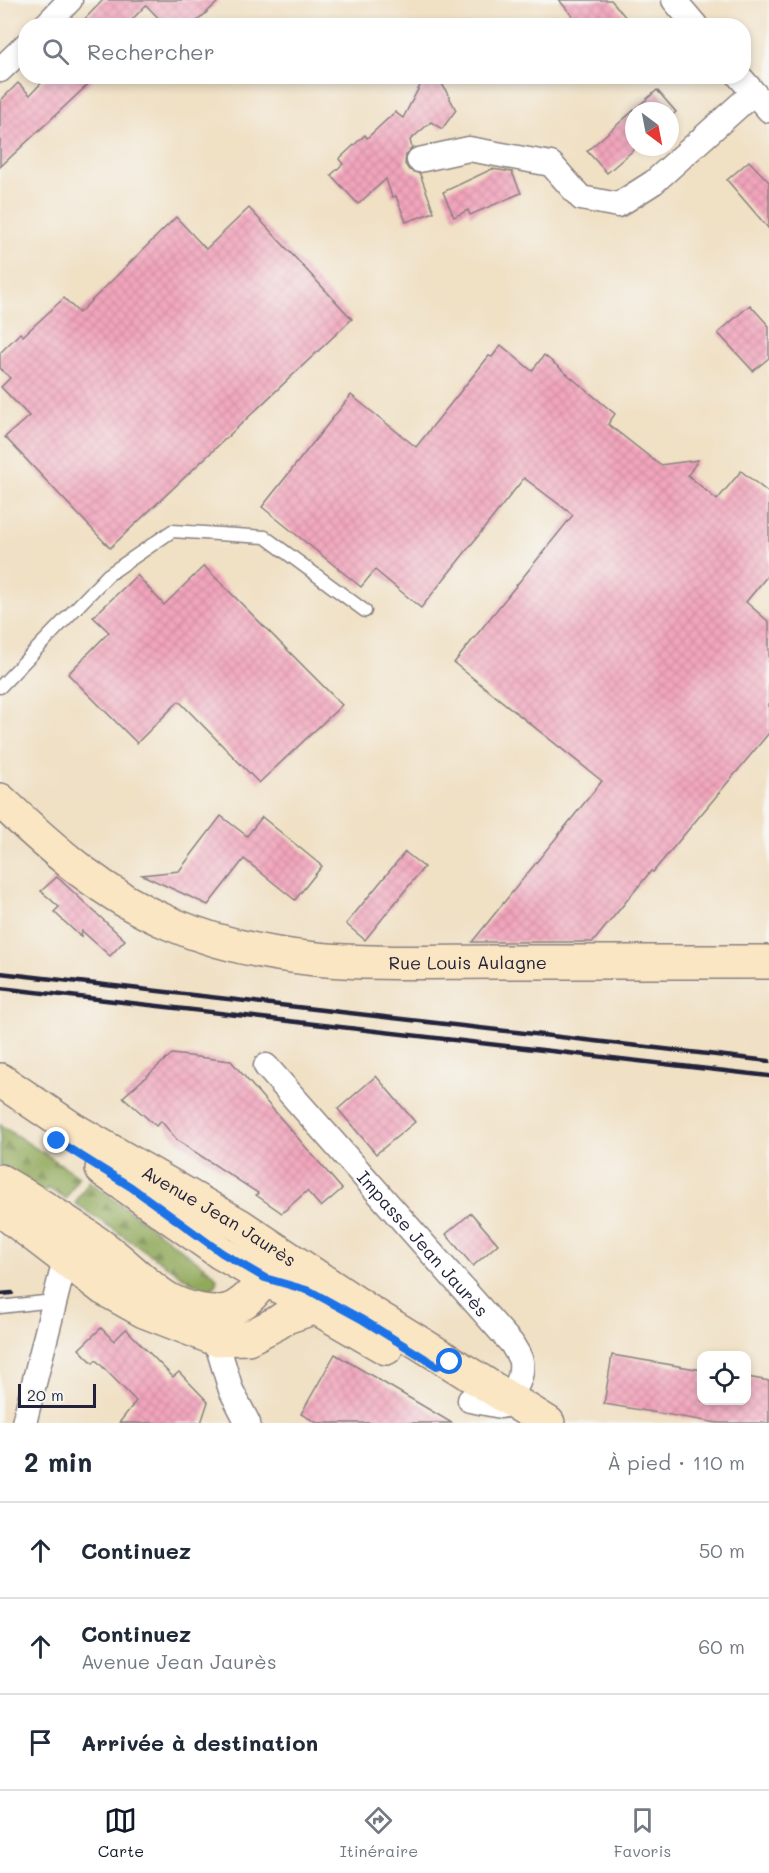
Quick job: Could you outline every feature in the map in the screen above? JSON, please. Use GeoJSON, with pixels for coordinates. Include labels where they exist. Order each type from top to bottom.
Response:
{"type":"FeatureCollection","features":[{"type":"Feature","properties":{"kind":"street"},"geometry":{"type":"LineString","coordinates":[[53,18],[70,0]]}},
{"type":"Feature","properties":{"kind":"street"},"geometry":{"type":"LineString","coordinates":[[674,0],[690,18]]}},
{"type":"Feature","properties":{"kind":"street"},"geometry":{"type":"LineString","coordinates":[[0,70],[18,53]]}},
{"type":"Feature","properties":{"kind":"street"},"geometry":{"type":"LineString","coordinates":[[419,160],[469,149],[551,164],[581,198],[618,205],[654,182],[754,93]]}},
{"type":"Feature","properties":{"kind":"street","name":"Rue Louis Aulagne"},"geometry":{"type":"LineString","coordinates":[[0,800],[54,851],[111,891],[171,924],[255,950],[295,958],[334,962],[769,962]]}},
{"type":"Feature","properties":{"kind":"street","name":"Impasse Jean Jaurès"},"geometry":{"type":"LineString","coordinates":[[266,1066],[512,1344],[521,1361],[520,1377],[508,1411]]}},
{"type":"Feature","properties":{"kind":"street"},"geometry":{"type":"LineString","coordinates":[[0,1080],[64,1135]]}},
{"type":"Feature","properties":{"kind":"street"},"geometry":{"type":"LineString","coordinates":[[0,1100],[21,1117],[64,1135]]}},
{"type":"Feature","properties":{"kind":"street","name":"Avenue Jean Jaurès"},"geometry":{"type":"LineString","coordinates":[[64,1135],[222,1253],[288,1288],[470,1400],[548,1423]]}},
{"type":"Feature","properties":{"kind":"street"},"geometry":{"type":"LineString","coordinates":[[0,1181],[80,1232],[166,1298],[188,1308],[212,1326],[231,1390],[248,1423]]}},
{"type":"Feature","properties":{"kind":"street"},"geometry":{"type":"LineString","coordinates":[[0,1209],[103,1288],[144,1311],[212,1326],[248,1338],[277,1323],[288,1288],[255,1293],[212,1326]]}},
{"type":"Feature","properties":{"kind":"street"},"geometry":{"type":"LineString","coordinates":[[24,1423],[53,1302],[65,1260],[70,1252],[78,1249],[129,1280],[148,1284]]}},
{"type":"Feature","properties":{"kind":"street","name":"Avenue Jean Jaurès"},"geometry":{"type":"LineString","coordinates":[[288,1288],[368,1311],[450,1362],[508,1411]]}},
{"type":"Feature","properties":{"kind":"lane"},"geometry":{"type":"LineString","coordinates":[[0,687],[108,575],[172,531],[265,537],[365,611]]}},
{"type":"Feature","properties":{"kind":"lane"},"geometry":{"type":"LineString","coordinates":[[0,1307],[53,1302]]}},
{"type":"Feature","properties":{"kind":"green space"},"geometry":{"type":"Polygon","coordinates":[[[0,1125],[79,1176],[66,1199],[47,1188],[43,1195],[0,1168],[0,1125]]]}},
{"type":"Feature","properties":{"kind":"green space"},"geometry":{"type":"Polygon","coordinates":[[[89,1181],[212,1272],[217,1278],[216,1285],[210,1290],[191,1282],[75,1203],[89,1181]]]}},
{"type":"Feature","properties":{"kind":"building"},"geometry":{"type":"Polygon","coordinates":[[[103,0],[220,0],[201,18],[158,18],[146,5],[134,18],[86,18],[103,0]]]}},
{"type":"Feature","properties":{"kind":"building"},"geometry":{"type":"Polygon","coordinates":[[[559,0],[611,0],[626,18],[574,18],[559,0]]]}},
{"type":"Feature","properties":{"kind":"building"},"geometry":{"type":"Polygon","coordinates":[[[18,83],[30,95],[40,84],[88,84],[0,167],[0,101],[18,83]]]}},
{"type":"Feature","properties":{"kind":"building"},"geometry":{"type":"Polygon","coordinates":[[[421,84],[442,84],[456,110],[442,129],[431,122],[410,140],[412,148],[406,155],[405,164],[409,170],[420,174],[434,212],[406,222],[396,196],[392,197],[386,179],[358,204],[331,175],[343,164],[339,159],[365,135],[367,138],[395,112],[403,118],[421,84]]]}},
{"type":"Feature","properties":{"kind":"building"},"geometry":{"type":"Polygon","coordinates":[[[657,90],[667,102],[643,102],[657,90]]]}},
{"type":"Feature","properties":{"kind":"building"},"geometry":{"type":"Polygon","coordinates":[[[625,118],[627,156],[607,173],[587,151],[625,118]]]}},
{"type":"Feature","properties":{"kind":"building"},"geometry":{"type":"Polygon","coordinates":[[[749,161],[769,182],[769,229],[727,180],[749,161]]]}},
{"type":"Feature","properties":{"kind":"building"},"geometry":{"type":"Polygon","coordinates":[[[492,169],[512,172],[521,193],[470,215],[468,210],[454,217],[443,192],[492,169]]]}},
{"type":"Feature","properties":{"kind":"building"},"geometry":{"type":"Polygon","coordinates":[[[249,208],[352,319],[110,548],[5,437],[29,416],[1,387],[10,378],[0,368],[0,353],[20,333],[23,336],[64,298],[79,313],[176,217],[206,249],[249,208]]]}},
{"type":"Feature","properties":{"kind":"building"},"geometry":{"type":"Polygon","coordinates":[[[750,305],[769,326],[769,358],[753,371],[718,333],[750,305]]]}},
{"type":"Feature","properties":{"kind":"building"},"geometry":{"type":"Polygon","coordinates":[[[501,345],[532,371],[544,355],[615,414],[608,424],[660,465],[698,460],[688,475],[717,500],[741,471],[769,493],[769,574],[746,602],[769,622],[769,733],[593,942],[472,942],[602,781],[454,663],[573,515],[524,478],[421,608],[375,570],[361,587],[262,507],[351,395],[416,447],[489,356],[492,357],[501,345]]]}},
{"type":"Feature","properties":{"kind":"building"},"geometry":{"type":"Polygon","coordinates":[[[204,566],[342,705],[259,783],[179,701],[137,743],[68,674],[109,632],[93,617],[137,575],[164,605],[204,566]]]}},
{"type":"Feature","properties":{"kind":"building"},"geometry":{"type":"Polygon","coordinates":[[[221,816],[247,836],[262,817],[322,866],[295,900],[244,859],[208,905],[142,875],[179,871],[221,816]]]}},
{"type":"Feature","properties":{"kind":"building"},"geometry":{"type":"Polygon","coordinates":[[[405,852],[424,867],[365,940],[346,924],[405,852]]]}},
{"type":"Feature","properties":{"kind":"building"},"geometry":{"type":"Polygon","coordinates":[[[57,877],[125,940],[110,956],[82,931],[81,937],[54,912],[59,907],[41,891],[57,877]]]}},
{"type":"Feature","properties":{"kind":"building"},"geometry":{"type":"Polygon","coordinates":[[[172,1054],[231,1061],[342,1189],[321,1207],[307,1191],[282,1213],[256,1195],[258,1193],[178,1141],[161,1121],[156,1126],[123,1097],[172,1054]]]}},
{"type":"Feature","properties":{"kind":"building"},"geometry":{"type":"Polygon","coordinates":[[[376,1076],[415,1122],[376,1154],[338,1109],[376,1076]]]}},
{"type":"Feature","properties":{"kind":"building"},"geometry":{"type":"Polygon","coordinates":[[[471,1213],[498,1244],[473,1266],[446,1234],[471,1213]]]}},
{"type":"Feature","properties":{"kind":"building"},"geometry":{"type":"Polygon","coordinates":[[[101,1328],[114,1341],[126,1329],[173,1377],[179,1372],[208,1402],[201,1423],[119,1423],[136,1401],[96,1360],[93,1363],[79,1349],[101,1328]]]}},
{"type":"Feature","properties":{"kind":"building"},"geometry":{"type":"Polygon","coordinates":[[[335,1354],[452,1423],[317,1423],[301,1414],[335,1354]]]}},
{"type":"Feature","properties":{"kind":"building"},"geometry":{"type":"Polygon","coordinates":[[[612,1355],[697,1369],[697,1405],[751,1405],[751,1378],[769,1381],[769,1423],[718,1423],[604,1404],[612,1355]]]}},
{"type":"Feature","properties":{"kind":"railway"},"geometry":{"type":"LineString","coordinates":[[0,973],[769,1061]]}},
{"type":"Feature","properties":{"kind":"railway"},"geometry":{"type":"LineString","coordinates":[[0,988],[769,1076]]}},
{"type":"Feature","properties":{"kind":"railway"},"geometry":{"type":"LineString","coordinates":[[0,1294],[12,1293]]}},
{"type":"Feature","properties":{"kind":"route"},"geometry":{"type":"LineString","coordinates":[[57,1141],[131,1187],[222,1253],[265,1278],[310,1291],[363,1320],[437,1366],[450,1362]]}}]}
